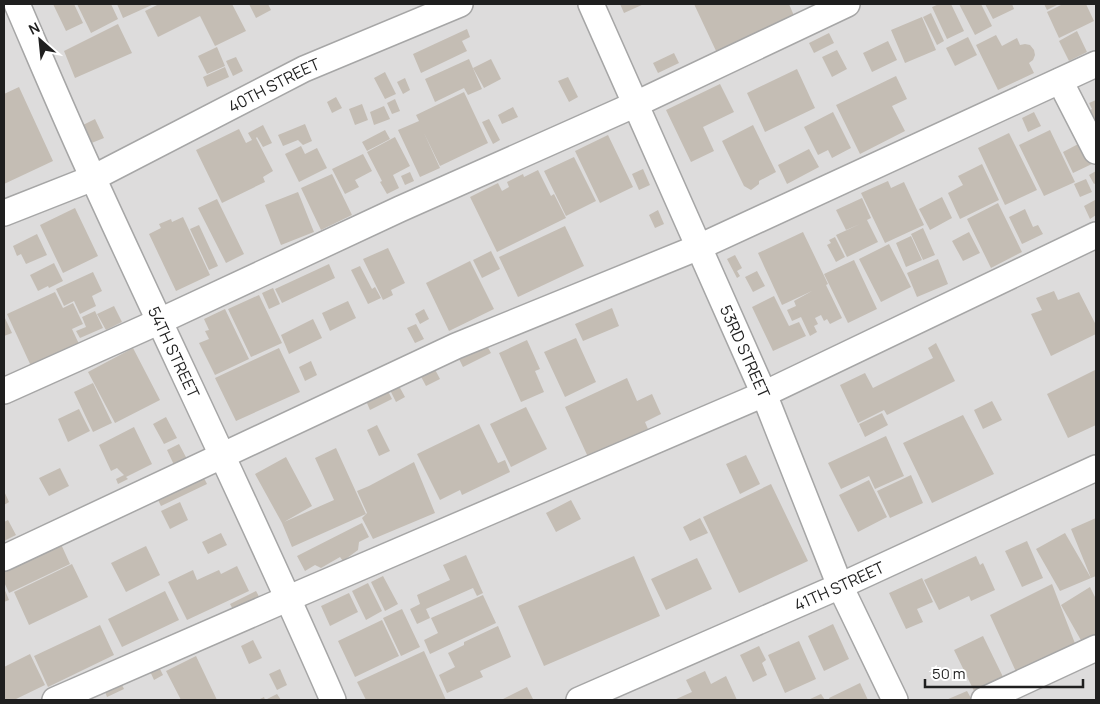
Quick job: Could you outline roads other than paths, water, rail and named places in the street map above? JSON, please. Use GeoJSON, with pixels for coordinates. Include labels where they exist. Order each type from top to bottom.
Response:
{"type":"FeatureCollection","features":[{"type":"Feature","properties":{"kind":"street","name":"54TH STREET"},"geometry":{"type":"LineString","coordinates":[[17,4],[93,178],[223,455],[333,700]]}},
{"type":"Feature","properties":{"kind":"street","name":"40TH STREET"},"geometry":{"type":"LineString","coordinates":[[4,213],[93,178],[304,69],[460,4]]}},
{"type":"Feature","properties":{"kind":"street","name":"53RD STREET"},"geometry":{"type":"LineString","coordinates":[[591,4],[764,394],[840,586],[895,700]]}},
{"type":"Feature","properties":{"kind":"street"},"geometry":{"type":"LineString","coordinates":[[4,391],[160,321],[400,209],[636,104],[847,4]]}},
{"type":"Feature","properties":{"kind":"street"},"geometry":{"type":"LineString","coordinates":[[4,558],[456,346],[699,246],[1096,64]]}},
{"type":"Feature","properties":{"kind":"street"},"geometry":{"type":"LineString","coordinates":[[1060,81],[1096,151]]}},
{"type":"Feature","properties":{"kind":"street"},"geometry":{"type":"LineString","coordinates":[[55,700],[764,394],[1096,235]]}},
{"type":"Feature","properties":{"kind":"street","name":"41TH STREET"},"geometry":{"type":"LineString","coordinates":[[579,700],[840,586],[1096,468]]}},
{"type":"Feature","properties":{"kind":"street"},"geometry":{"type":"LineString","coordinates":[[984,700],[1096,648]]}}]}
